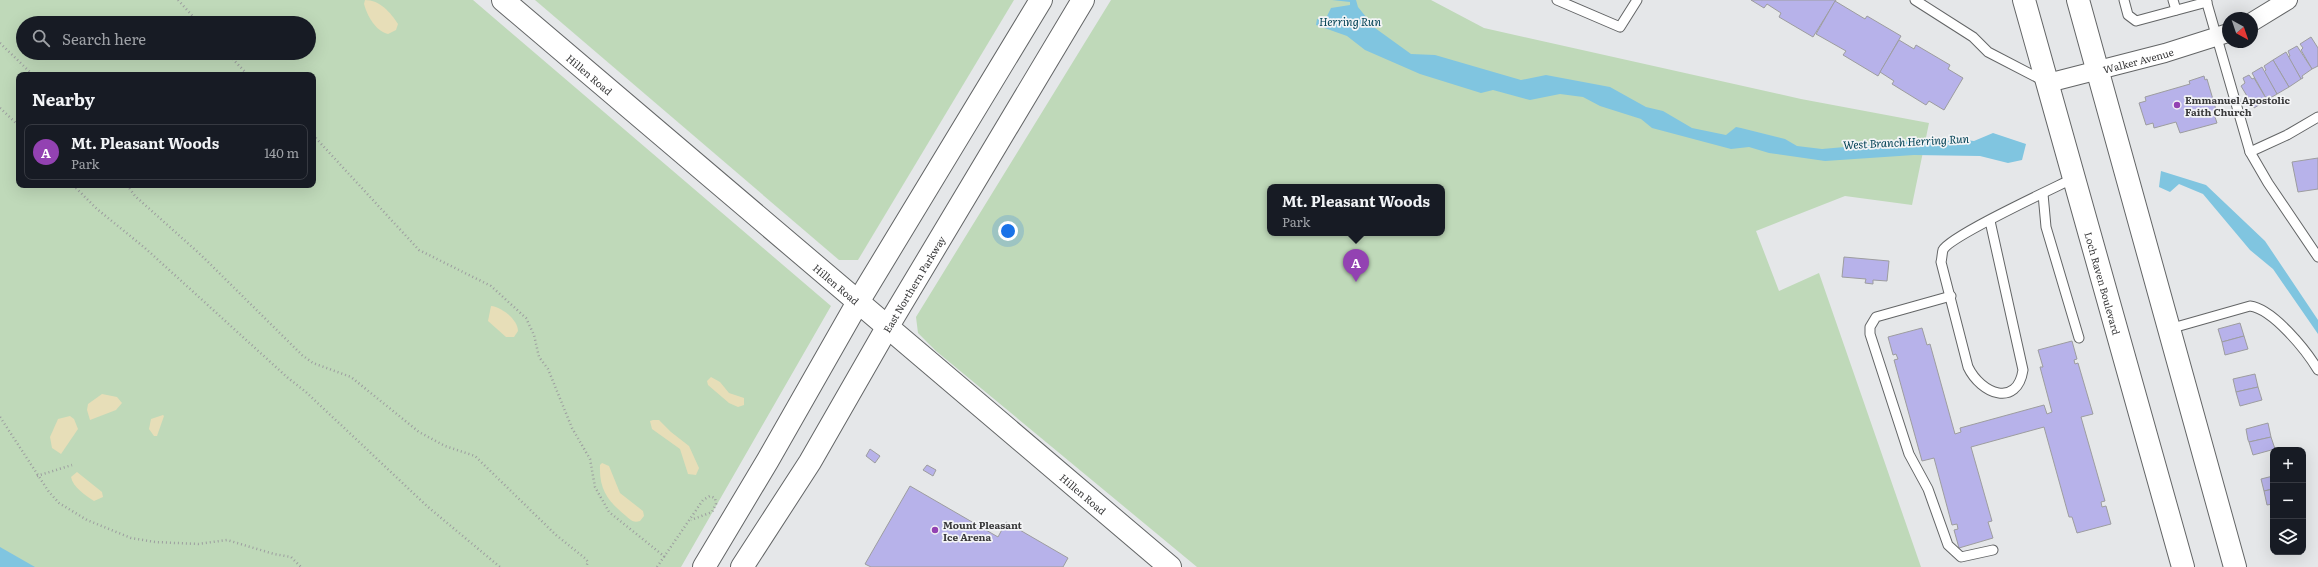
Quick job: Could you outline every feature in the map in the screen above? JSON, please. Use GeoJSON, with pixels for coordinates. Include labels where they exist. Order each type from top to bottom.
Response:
{"type":"FeatureCollection","features":[{"type":"Feature","properties":{"kind":"main road","name":"Hillen Road"},"geometry":{"type":"LineString","coordinates":[[502,0],[888,326],[1170,567]]}},
{"type":"Feature","properties":{"kind":"main road"},"geometry":{"type":"LineString","coordinates":[[704,567],[768,460],[858,302],[1040,0]]}},
{"type":"Feature","properties":{"kind":"main road","name":"East Northern Parkway"},"geometry":{"type":"LineString","coordinates":[[742,567],[810,462],[888,326],[1083,0]]}},
{"type":"Feature","properties":{"kind":"main road","name":"Loch Raven Boulevard"},"geometry":{"type":"LineString","coordinates":[[2024,0],[2075,177],[2183,567]]}},
{"type":"Feature","properties":{"kind":"main road"},"geometry":{"type":"LineString","coordinates":[[2078,0],[2235,567]]}},
{"type":"Feature","properties":{"kind":"street"},"geometry":{"type":"LineString","coordinates":[[2258,18],[2288,0]]}},
{"type":"Feature","properties":{"kind":"street","name":"Walker Avenue"},"geometry":{"type":"LineString","coordinates":[[2048,83],[2098,71],[2222,35]]}},
{"type":"Feature","properties":{"kind":"lane"},"geometry":{"type":"LineString","coordinates":[[1558,0],[1620,27],[1637,0]]}},
{"type":"Feature","properties":{"kind":"lane"},"geometry":{"type":"LineString","coordinates":[[1915,0],[1973,37],[1988,52],[2048,83]]}},
{"type":"Feature","properties":{"kind":"lane"},"geometry":{"type":"LineString","coordinates":[[2124,0],[2128,15],[2136,21],[2206,1],[2222,35]]}},
{"type":"Feature","properties":{"kind":"lane"},"geometry":{"type":"LineString","coordinates":[[2174,0],[2176,10]]}},
{"type":"Feature","properties":{"kind":"lane"},"geometry":{"type":"LineString","coordinates":[[2225,48],[2250,152],[2268,183],[2318,257]]}},
{"type":"Feature","properties":{"kind":"lane"},"geometry":{"type":"LineString","coordinates":[[2250,152],[2287,135],[2318,117]]}},
{"type":"Feature","properties":{"kind":"lane"},"geometry":{"type":"LineString","coordinates":[[1990,221],[2022,359],[2021,380],[2014,388],[2004,392],[1995,393],[1980,385],[1973,377],[1968,367],[1951,296],[1941,262],[1943,250],[1952,240],[2075,177]]}},
{"type":"Feature","properties":{"kind":"lane"},"geometry":{"type":"LineString","coordinates":[[2043,194],[2046,227],[2079,338]]}},
{"type":"Feature","properties":{"kind":"lane"},"geometry":{"type":"LineString","coordinates":[[1951,296],[1876,318],[1870,327],[1870,334],[1909,454],[1928,489],[1948,545],[1961,557],[1993,550]]}},
{"type":"Feature","properties":{"kind":"lane"},"geometry":{"type":"LineString","coordinates":[[2169,330],[2250,306],[2257,306],[2284,328],[2318,370]]}},
{"type":"Feature","properties":{"kind":"path"},"geometry":{"type":"LineString","coordinates":[[178,0],[193,16]]}},
{"type":"Feature","properties":{"kind":"path"},"geometry":{"type":"LineString","coordinates":[[0,43],[16,59]]}},
{"type":"Feature","properties":{"kind":"path"},"geometry":{"type":"LineString","coordinates":[[18,60],[30,72]]}},
{"type":"Feature","properties":{"kind":"path"},"geometry":{"type":"LineString","coordinates":[[234,60],[245,72]]}},
{"type":"Feature","properties":{"kind":"path"},"geometry":{"type":"LineString","coordinates":[[0,108],[16,123]]}},
{"type":"Feature","properties":{"kind":"path"},"geometry":{"type":"LineString","coordinates":[[316,138],[419,250],[492,286],[526,318],[534,335],[539,356],[548,369],[572,428],[590,459],[595,487],[604,505],[609,512],[665,557]]}},
{"type":"Feature","properties":{"kind":"path"},"geometry":{"type":"LineString","coordinates":[[76,188],[97,209],[145,248],[288,378],[306,392],[428,507],[500,567]]}},
{"type":"Feature","properties":{"kind":"path"},"geometry":{"type":"LineString","coordinates":[[128,188],[135,196],[243,295],[302,355],[313,363],[351,377],[419,432],[445,446],[475,456],[556,535],[586,559],[588,562],[586,567]]}},
{"type":"Feature","properties":{"kind":"path"},"geometry":{"type":"LineString","coordinates":[[0,417],[37,476],[59,503],[87,520],[116,533],[155,542],[198,544],[227,540],[274,554],[291,556],[301,567]]}},
{"type":"Feature","properties":{"kind":"path"},"geometry":{"type":"LineString","coordinates":[[37,476],[72,465]]}},
{"type":"Feature","properties":{"kind":"path"},"geometry":{"type":"LineString","coordinates":[[657,567],[706,498],[710,496],[715,498],[716,504],[712,512],[691,520]]}},
{"type":"Feature","properties":{"kind":"green space"},"geometry":{"type":"Polygon","coordinates":[[[0,0],[473,0],[831,306],[681,567],[0,567],[0,0]]]}},
{"type":"Feature","properties":{"kind":"green space"},"geometry":{"type":"Polygon","coordinates":[[[535,0],[1014,0],[858,260],[839,260],[535,0]]]}},
{"type":"Feature","properties":{"kind":"green space"},"geometry":{"type":"Polygon","coordinates":[[[1111,0],[1431,0],[1484,28],[1801,99],[1929,123],[1912,205],[1845,196],[1756,231],[1779,291],[1819,273],[1921,567],[1197,567],[936,351],[918,333],[916,317],[1111,0]]]}},
{"type":"Feature","properties":{"kind":"sand"},"geometry":{"type":"Polygon","coordinates":[[[365,0],[380,4],[388,11],[398,24],[396,30],[388,34],[379,30],[367,13],[364,4],[365,0]]]}},
{"type":"Feature","properties":{"kind":"sand"},"geometry":{"type":"Polygon","coordinates":[[[491,306],[504,311],[515,323],[518,331],[514,337],[506,337],[488,321],[491,306]]]}},
{"type":"Feature","properties":{"kind":"sand"},"geometry":{"type":"Polygon","coordinates":[[[711,377],[720,382],[729,393],[744,398],[744,405],[738,407],[729,403],[708,385],[707,381],[711,377]]]}},
{"type":"Feature","properties":{"kind":"sand"},"geometry":{"type":"Polygon","coordinates":[[[102,394],[117,397],[122,403],[116,410],[90,420],[87,410],[88,404],[102,394]]]}},
{"type":"Feature","properties":{"kind":"sand"},"geometry":{"type":"Polygon","coordinates":[[[70,416],[74,419],[78,429],[61,454],[52,448],[50,437],[58,419],[70,416]]]}},
{"type":"Feature","properties":{"kind":"sand"},"geometry":{"type":"Polygon","coordinates":[[[164,416],[157,436],[154,436],[149,429],[151,419],[164,416]]]}},
{"type":"Feature","properties":{"kind":"sand"},"geometry":{"type":"Polygon","coordinates":[[[659,420],[671,432],[689,446],[699,468],[696,475],[688,474],[680,449],[652,429],[650,421],[659,420]]]}},
{"type":"Feature","properties":{"kind":"sand"},"geometry":{"type":"Polygon","coordinates":[[[602,463],[609,466],[620,493],[643,511],[644,516],[640,521],[638,522],[629,519],[614,505],[606,494],[600,474],[600,465],[602,463]]]}},
{"type":"Feature","properties":{"kind":"sand"},"geometry":{"type":"Polygon","coordinates":[[[77,472],[102,492],[103,497],[94,501],[80,490],[74,484],[71,477],[77,472]]]}},
{"type":"Feature","properties":{"kind":"water","name":"Herring Run"},"geometry":{"type":"Polygon","coordinates":[[[1332,0],[1356,0],[1358,7],[1375,28],[1411,54],[1435,55],[1521,80],[1546,75],[1610,87],[1646,107],[1663,111],[1692,128],[1726,135],[1736,127],[1785,139],[1797,146],[1822,149],[1936,139],[1943,142],[1956,139],[1974,141],[1993,133],[2026,144],[2022,160],[2008,163],[1980,156],[1914,155],[1825,161],[1769,153],[1749,147],[1731,149],[1652,128],[1641,119],[1600,106],[1583,97],[1560,94],[1530,100],[1493,90],[1481,93],[1420,74],[1365,50],[1347,36],[1316,25],[1317,19],[1326,18],[1331,8],[1350,5],[1350,2],[1332,0]]]}},
{"type":"Feature","properties":{"kind":"water"},"geometry":{"type":"Polygon","coordinates":[[[2161,171],[2206,185],[2265,241],[2318,320],[2318,334],[2273,269],[2250,250],[2203,194],[2179,184],[2170,192],[2159,187],[2161,171]]]}},
{"type":"Feature","properties":{"kind":"water"},"geometry":{"type":"Polygon","coordinates":[[[0,547],[35,567],[0,567],[0,547]]]}},
{"type":"Feature","properties":{"kind":"building"},"geometry":{"type":"Polygon","coordinates":[[[1751,0],[1836,0],[1813,37],[1779,17],[1781,13],[1767,4],[1764,8],[1751,0]]]}},
{"type":"Feature","properties":{"kind":"building"},"geometry":{"type":"Polygon","coordinates":[[[1835,1],[1865,19],[1867,16],[1901,36],[1878,76],[1843,55],[1846,51],[1816,34],[1835,1]]]}},
{"type":"Feature","properties":{"kind":"building"},"geometry":{"type":"Polygon","coordinates":[[[2311,37],[2318,48],[2318,66],[2312,69],[2301,50],[2303,48],[2300,44],[2311,37]]]}},
{"type":"Feature","properties":{"kind":"building"},"geometry":{"type":"Polygon","coordinates":[[[1899,40],[1914,49],[1916,45],[1950,65],[1948,69],[1963,78],[1944,110],[1929,101],[1926,105],[1892,84],[1894,81],[1880,72],[1899,40]]]}},
{"type":"Feature","properties":{"kind":"building"},"geometry":{"type":"Polygon","coordinates":[[[2297,46],[2312,69],[2302,76],[2303,78],[2301,79],[2288,57],[2290,56],[2288,51],[2297,46]]]}},
{"type":"Feature","properties":{"kind":"building"},"geometry":{"type":"Polygon","coordinates":[[[2286,52],[2301,79],[2289,87],[2273,60],[2286,52]]]}},
{"type":"Feature","properties":{"kind":"building"},"geometry":{"type":"Polygon","coordinates":[[[2273,60],[2289,87],[2277,94],[2264,72],[2266,70],[2264,66],[2273,60]]]}},
{"type":"Feature","properties":{"kind":"building"},"geometry":{"type":"Polygon","coordinates":[[[2262,67],[2277,94],[2267,100],[2252,73],[2262,67]]]}},
{"type":"Feature","properties":{"kind":"building"},"geometry":{"type":"Polygon","coordinates":[[[2249,75],[2252,79],[2254,78],[2267,100],[2254,108],[2241,86],[2245,83],[2243,78],[2249,75]]]}},
{"type":"Feature","properties":{"kind":"building"},"geometry":{"type":"Polygon","coordinates":[[[2204,76],[2205,80],[2207,79],[2217,113],[2214,114],[2217,123],[2180,133],[2176,122],[2154,128],[2153,123],[2146,125],[2139,103],[2146,101],[2145,97],[2190,84],[2189,81],[2204,76]]]}},
{"type":"Feature","properties":{"kind":"building"},"geometry":{"type":"Polygon","coordinates":[[[2318,158],[2318,189],[2298,192],[2292,162],[2318,158]]]}},
{"type":"Feature","properties":{"kind":"building"},"geometry":{"type":"Polygon","coordinates":[[[1844,257],[1889,261],[1887,281],[1873,280],[1873,284],[1865,283],[1866,279],[1842,277],[1844,257]]]}},
{"type":"Feature","properties":{"kind":"building"},"geometry":{"type":"Polygon","coordinates":[[[2240,323],[2244,336],[2222,342],[2218,329],[2240,323]]]}},
{"type":"Feature","properties":{"kind":"building"},"geometry":{"type":"Polygon","coordinates":[[[1922,328],[1927,345],[1930,344],[1955,434],[1961,432],[1960,428],[2044,405],[2047,414],[2052,412],[2040,367],[2043,367],[2038,350],[2072,341],[2077,359],[2074,360],[2075,364],[2078,363],[2093,414],[2081,417],[2105,501],[2101,502],[2102,507],[2106,506],[2111,524],[2077,533],[2072,517],[2069,517],[2044,427],[1971,447],[1992,521],[1988,522],[1993,538],[1959,548],[1954,530],[1958,529],[1957,524],[1952,525],[1934,458],[1922,461],[1894,360],[1898,359],[1896,354],[1893,355],[1888,337],[1922,328]]]}},
{"type":"Feature","properties":{"kind":"building"},"geometry":{"type":"Polygon","coordinates":[[[2244,336],[2248,349],[2225,355],[2222,342],[2244,336]]]}},
{"type":"Feature","properties":{"kind":"building"},"geometry":{"type":"Polygon","coordinates":[[[2255,374],[2258,387],[2236,392],[2233,379],[2255,374]]]}},
{"type":"Feature","properties":{"kind":"building"},"geometry":{"type":"Polygon","coordinates":[[[2258,387],[2262,400],[2240,406],[2236,392],[2258,387]]]}},
{"type":"Feature","properties":{"kind":"building"},"geometry":{"type":"Polygon","coordinates":[[[2268,423],[2271,437],[2249,442],[2246,429],[2268,423]]]}},
{"type":"Feature","properties":{"kind":"building"},"geometry":{"type":"Polygon","coordinates":[[[2271,437],[2274,447],[2270,447],[2270,450],[2253,455],[2249,442],[2271,437]]]}},
{"type":"Feature","properties":{"kind":"building"},"geometry":{"type":"Polygon","coordinates":[[[870,449],[880,456],[875,463],[866,456],[870,449]]]}},
{"type":"Feature","properties":{"kind":"building"},"geometry":{"type":"Polygon","coordinates":[[[927,465],[936,470],[933,476],[923,470],[927,465]]]}},
{"type":"Feature","properties":{"kind":"building"},"geometry":{"type":"Polygon","coordinates":[[[2270,477],[2270,490],[2264,491],[2261,479],[2270,477]]]}},
{"type":"Feature","properties":{"kind":"building","name":"Mount Pleasant Ice Arena"},"geometry":{"type":"Polygon","coordinates":[[[910,486],[998,537],[1006,522],[1068,558],[1063,567],[871,567],[865,564],[910,486]]]}},
{"type":"Feature","properties":{"kind":"building"},"geometry":{"type":"Polygon","coordinates":[[[2270,490],[2270,504],[2267,505],[2264,491],[2270,490]]]}},
{"type":"Feature","properties":{"kind":"place","name":"Emmanuel Apostolic Faith Church"},"geometry":{"type":"Point","coordinates":[2177,105]}},
{"type":"Feature","properties":{"kind":"place","name":"Mt. Pleasant Woods"},"geometry":{"type":"Point","coordinates":[1356,282]}},
{"type":"Feature","properties":{"kind":"place","name":"Mount Pleasant Ice Arena"},"geometry":{"type":"Point","coordinates":[935,530]}},
{"type":"Feature","properties":{"kind":"water label","name":"West Branch Herring Run"},"geometry":{"type":"Point","coordinates":[1906,141]}}]}
